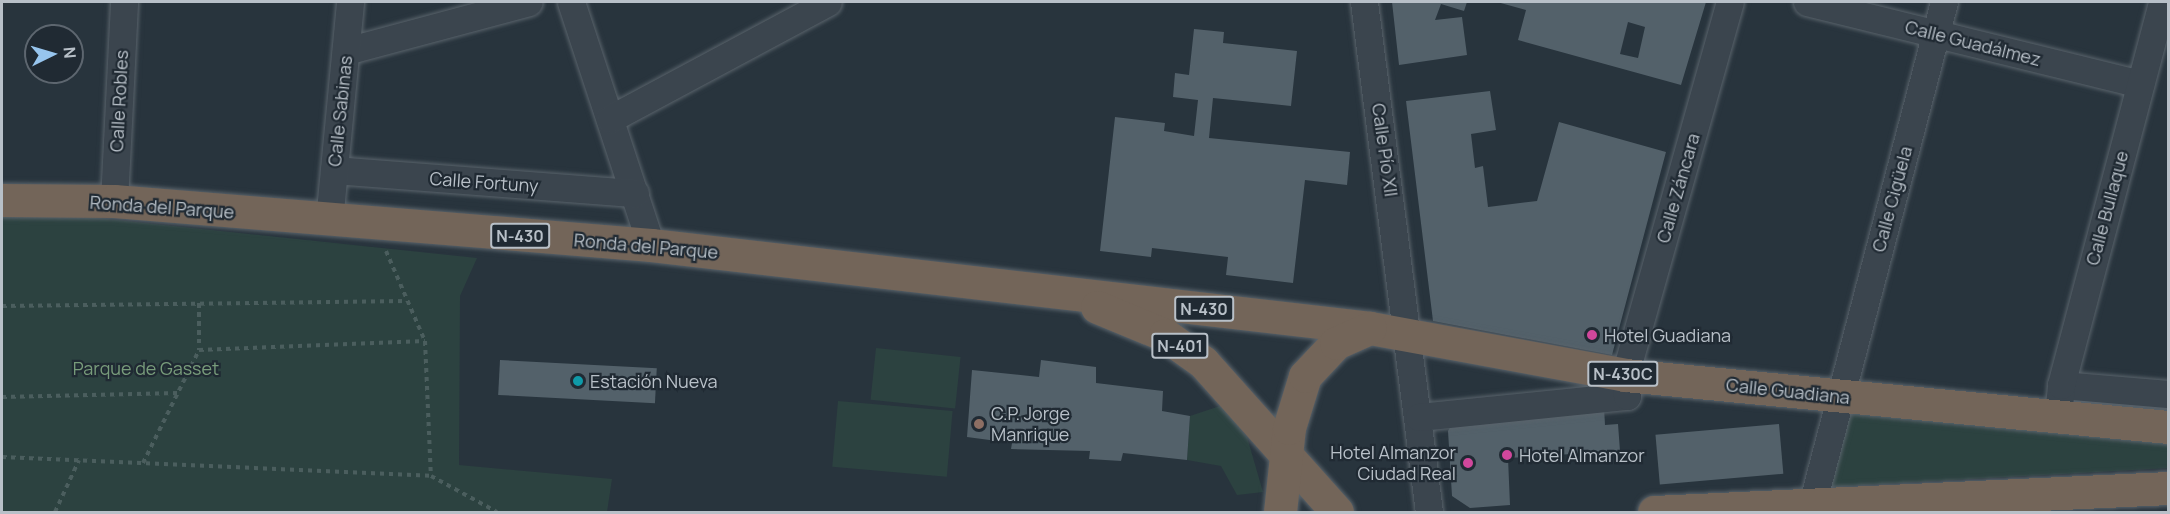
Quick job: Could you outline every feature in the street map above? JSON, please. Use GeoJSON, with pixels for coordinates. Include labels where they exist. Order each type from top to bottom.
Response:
{"type":"FeatureCollection","features":[{"type":"Feature","properties":{"kind":"highway","name":"Ronda del Parque"},"geometry":{"type":"LineString","coordinates":[[2,200],[114,201],[651,245],[1370,328],[1410,335]]}},
{"type":"Feature","properties":{"kind":"highway","name":"Ronda del Parque"},"geometry":{"type":"LineString","coordinates":[[1038,289],[1165,335],[1224,381],[1337,513]]}},
{"type":"Feature","properties":{"kind":"highway"},"geometry":{"type":"LineString","coordinates":[[1280,513],[1287,455],[1305,376],[1336,343],[1370,328]]}},
{"type":"Feature","properties":{"kind":"highway","name":"Calle Guadiana"},"geometry":{"type":"LineString","coordinates":[[1410,335],[1625,375],[1840,396],[2059,400],[2169,427]]}},
{"type":"Feature","properties":{"kind":"highway"},"geometry":{"type":"LineString","coordinates":[[1662,512],[1812,506],[1981,506],[2093,503],[2169,488]]}},
{"type":"Feature","properties":{"kind":"street","name":"Calle Robles"},"geometry":{"type":"LineString","coordinates":[[114,201],[124,2]]}},
{"type":"Feature","properties":{"kind":"street","name":"Calle Sabinas"},"geometry":{"type":"LineString","coordinates":[[329,220],[350,2]]}},
{"type":"Feature","properties":{"kind":"street"},"geometry":{"type":"LineString","coordinates":[[346,51],[530,2]]}},
{"type":"Feature","properties":{"kind":"street"},"geometry":{"type":"LineString","coordinates":[[571,2],[651,245]]}},
{"type":"Feature","properties":{"kind":"street"},"geometry":{"type":"LineString","coordinates":[[610,119],[828,2]]}},
{"type":"Feature","properties":{"kind":"street","name":"Calle Pío XII"},"geometry":{"type":"LineString","coordinates":[[1364,2],[1410,335],[1429,513]]}},
{"type":"Feature","properties":{"kind":"street","name":"Calle Záncara"},"geometry":{"type":"LineString","coordinates":[[1419,417],[1627,396],[1625,375],[1730,2]]}},
{"type":"Feature","properties":{"kind":"street","name":"Calle Guadálmez"},"geometry":{"type":"LineString","coordinates":[[1807,2],[2140,84]]}},
{"type":"Feature","properties":{"kind":"street","name":"Calle Cigüela"},"geometry":{"type":"LineString","coordinates":[[1812,506],[1944,2]]}},
{"type":"Feature","properties":{"kind":"street","name":"Calle Bullaque"},"geometry":{"type":"LineString","coordinates":[[2059,400],[2162,2]]}},
{"type":"Feature","properties":{"kind":"street","name":"Calle Fortuny"},"geometry":{"type":"LineString","coordinates":[[334,170],[634,193]]}},
{"type":"Feature","properties":{"kind":"street"},"geometry":{"type":"LineString","coordinates":[[1370,328],[1405,298]]}},
{"type":"Feature","properties":{"kind":"street","name":"Calle Guadiana"},"geometry":{"type":"LineString","coordinates":[[2059,400],[2169,394]]}},
{"type":"Feature","properties":{"kind":"path"},"geometry":{"type":"LineString","coordinates":[[384,249],[425,341],[431,476]]}},
{"type":"Feature","properties":{"kind":"path"},"geometry":{"type":"LineString","coordinates":[[2,306],[408,301]]}},
{"type":"Feature","properties":{"kind":"path"},"geometry":{"type":"LineString","coordinates":[[143,463],[199,350],[199,303]]}},
{"type":"Feature","properties":{"kind":"path"},"geometry":{"type":"LineString","coordinates":[[199,350],[425,341]]}},
{"type":"Feature","properties":{"kind":"path"},"geometry":{"type":"LineString","coordinates":[[2,397],[178,393]]}},
{"type":"Feature","properties":{"kind":"path"},"geometry":{"type":"LineString","coordinates":[[2,457],[431,476],[497,513]]}},
{"type":"Feature","properties":{"kind":"path"},"geometry":{"type":"LineString","coordinates":[[55,513],[79,460]]}},
{"type":"Feature","properties":{"kind":"green space","name":"Parque de Gasset"},"geometry":{"type":"Polygon","coordinates":[[[2,216],[79,216],[477,258],[460,296],[459,465],[612,479],[607,512],[2,512],[2,216]]]}},
{"type":"Feature","properties":{"kind":"green space"},"geometry":{"type":"Polygon","coordinates":[[[876,348],[961,357],[955,409],[871,400],[876,348]]]}},
{"type":"Feature","properties":{"kind":"green space"},"geometry":{"type":"Polygon","coordinates":[[[838,401],[953,411],[947,477],[832,467],[838,401]]]}},
{"type":"Feature","properties":{"kind":"green space"},"geometry":{"type":"Polygon","coordinates":[[[1223,405],[1247,437],[1263,492],[1237,495],[1221,466],[1187,460],[1190,416],[1223,405]]]}},
{"type":"Feature","properties":{"kind":"green space"},"geometry":{"type":"Polygon","coordinates":[[[1850,408],[2168,441],[2168,468],[1830,487],[1850,408]]]}},
{"type":"Feature","properties":{"kind":"building"},"geometry":{"type":"Polygon","coordinates":[[[1392,2],[1467,2],[1464,11],[1441,4],[1435,20],[1462,17],[1467,55],[1399,65],[1392,2]]]}},
{"type":"Feature","properties":{"kind":"building"},"geometry":{"type":"Polygon","coordinates":[[[1497,2],[1706,2],[1681,85],[1518,40],[1526,10],[1497,2]],[[1628,22],[1620,54],[1638,58],[1645,27],[1628,22]]]}},
{"type":"Feature","properties":{"kind":"building"},"geometry":{"type":"Polygon","coordinates":[[[1194,29],[1224,32],[1223,43],[1297,51],[1291,106],[1213,98],[1209,138],[1350,152],[1347,185],[1305,180],[1293,283],[1226,275],[1228,257],[1152,248],[1151,257],[1100,251],[1115,117],[1165,123],[1164,131],[1194,136],[1198,100],[1173,97],[1175,73],[1189,75],[1194,29]]]}},
{"type":"Feature","properties":{"kind":"building"},"geometry":{"type":"Polygon","coordinates":[[[1490,91],[1496,130],[1471,134],[1475,168],[1483,166],[1488,207],[1537,201],[1559,122],[1666,152],[1612,355],[1433,321],[1406,101],[1490,91]]]}},
{"type":"Feature","properties":{"kind":"building","name":"Estación Nueva"},"geometry":{"type":"Polygon","coordinates":[[[500,360],[657,368],[655,403],[498,395],[500,360]]]}},
{"type":"Feature","properties":{"kind":"building","name":"C.P. Jorge Manrique"},"geometry":{"type":"Polygon","coordinates":[[[1041,360],[1096,367],[1096,383],[1163,391],[1162,411],[1190,416],[1187,460],[1123,453],[1121,461],[1089,459],[1090,451],[1011,449],[1012,443],[967,437],[972,370],[1039,377],[1041,360]]]}},
{"type":"Feature","properties":{"kind":"building","name":"Hotel Almanzor"},"geometry":{"type":"Polygon","coordinates":[[[1604,407],[1605,425],[1618,424],[1620,451],[1508,458],[1510,505],[1470,508],[1452,496],[1448,431],[1453,422],[1604,407]]]}},
{"type":"Feature","properties":{"kind":"building"},"geometry":{"type":"Polygon","coordinates":[[[1779,424],[1783,474],[1660,485],[1655,435],[1779,424]]]}},
{"type":"Feature","properties":{"kind":"place","name":"Hotel Guadiana"},"geometry":{"type":"Point","coordinates":[1592,335]}},
{"type":"Feature","properties":{"kind":"place","name":"Estación Nueva"},"geometry":{"type":"Point","coordinates":[578,381]}},
{"type":"Feature","properties":{"kind":"place","name":"C.P. Jorge Manrique"},"geometry":{"type":"Point","coordinates":[979,424]}},
{"type":"Feature","properties":{"kind":"place","name":"Hotel Almanzor"},"geometry":{"type":"Point","coordinates":[1507,455]}},
{"type":"Feature","properties":{"kind":"place","name":"Hotel Almanzor Ciudad Real"},"geometry":{"type":"Point","coordinates":[1468,463]}}]}
